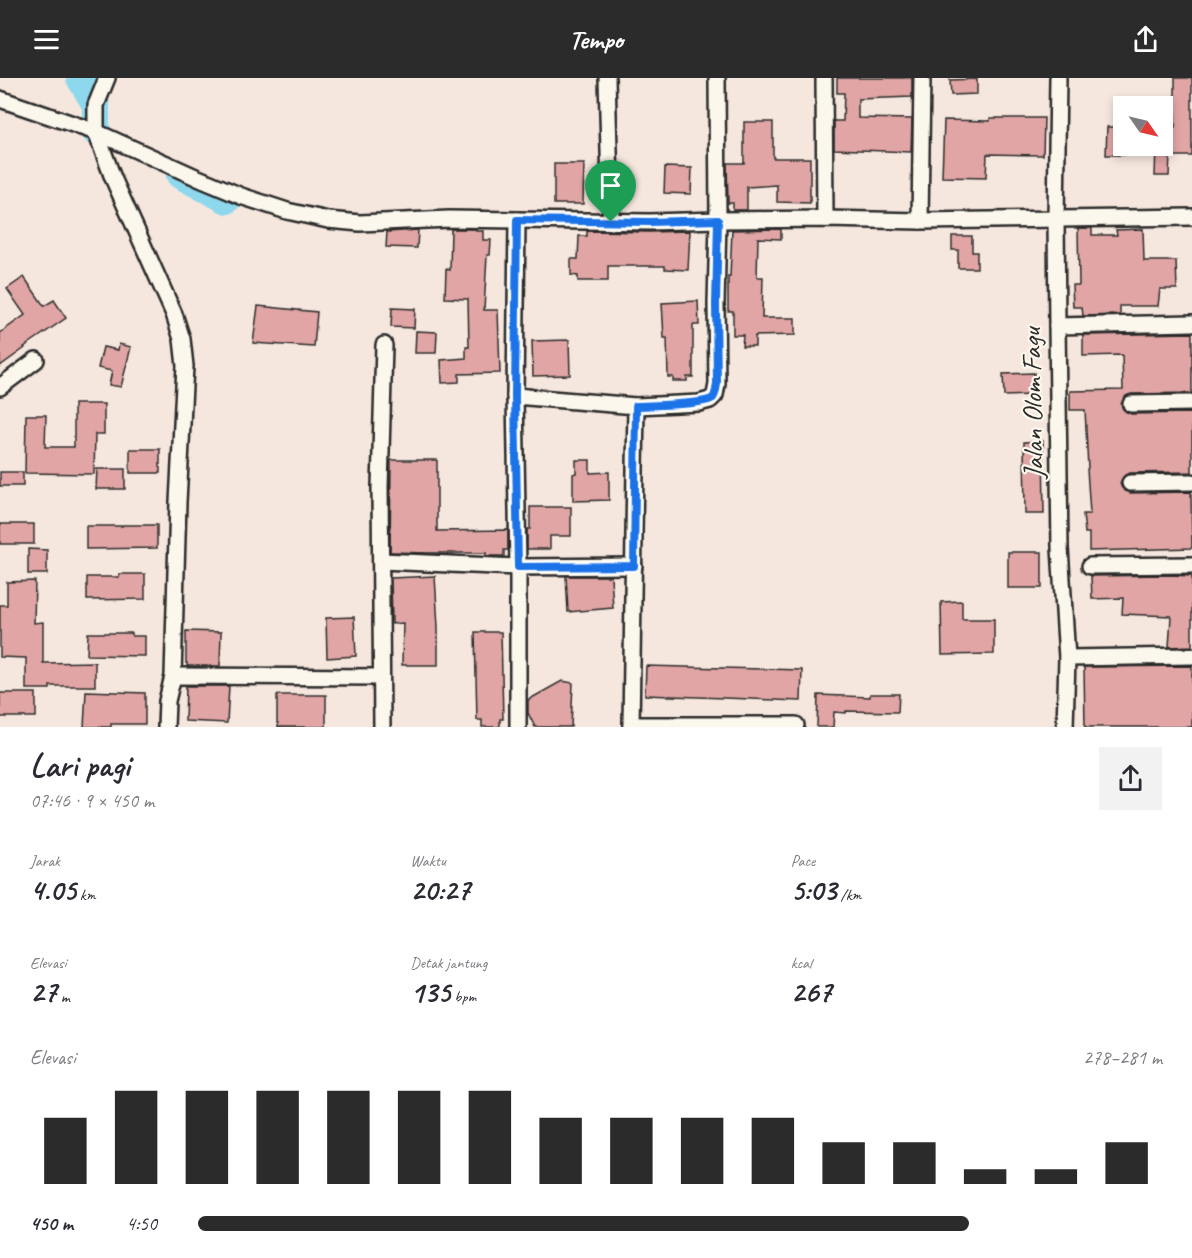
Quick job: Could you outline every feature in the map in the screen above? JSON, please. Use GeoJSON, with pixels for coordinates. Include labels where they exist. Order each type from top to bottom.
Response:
{"type":"FeatureCollection","features":[{"type":"Feature","properties":{"kind":"street"},"geometry":{"type":"LineString","coordinates":[[107,78],[96,105],[96,132],[113,178],[174,314],[182,339],[184,366],[173,676],[167,701],[166,727]]}},
{"type":"Feature","properties":{"kind":"street"},"geometry":{"type":"LineString","coordinates":[[607,78],[611,222]]}},
{"type":"Feature","properties":{"kind":"street"},"geometry":{"type":"LineString","coordinates":[[515,396],[636,406],[699,403],[710,400],[715,395],[717,384],[717,78]]}},
{"type":"Feature","properties":{"kind":"street"},"geometry":{"type":"LineString","coordinates":[[824,78],[825,219]]}},
{"type":"Feature","properties":{"kind":"street"},"geometry":{"type":"LineString","coordinates":[[920,221],[922,78]]}},
{"type":"Feature","properties":{"kind":"street","name":"Jalan Olom Fagu"},"geometry":{"type":"LineString","coordinates":[[1058,78],[1057,326],[1060,548],[1067,658],[1065,727]]}},
{"type":"Feature","properties":{"kind":"street"},"geometry":{"type":"LineString","coordinates":[[0,99],[96,132],[241,196],[287,212],[328,220],[360,223],[449,219],[649,222],[1192,217]]}},
{"type":"Feature","properties":{"kind":"street"},"geometry":{"type":"LineString","coordinates":[[517,220],[515,396],[518,727]]}},
{"type":"Feature","properties":{"kind":"street"},"geometry":{"type":"LineString","coordinates":[[1057,326],[1192,323]]}},
{"type":"Feature","properties":{"kind":"street"},"geometry":{"type":"LineString","coordinates":[[382,727],[380,487],[384,345]]}},
{"type":"Feature","properties":{"kind":"street"},"geometry":{"type":"LineString","coordinates":[[0,387],[36,360]]}},
{"type":"Feature","properties":{"kind":"street"},"geometry":{"type":"LineString","coordinates":[[1131,404],[1192,403]]}},
{"type":"Feature","properties":{"kind":"street"},"geometry":{"type":"LineString","coordinates":[[636,406],[631,726],[796,725]]}},
{"type":"Feature","properties":{"kind":"street"},"geometry":{"type":"LineString","coordinates":[[1130,483],[1192,482]]}},
{"type":"Feature","properties":{"kind":"street"},"geometry":{"type":"LineString","coordinates":[[381,561],[518,567],[634,566]]}},
{"type":"Feature","properties":{"kind":"street"},"geometry":{"type":"LineString","coordinates":[[1090,567],[1192,565]]}},
{"type":"Feature","properties":{"kind":"street"},"geometry":{"type":"LineString","coordinates":[[1067,658],[1192,656]]}},
{"type":"Feature","properties":{"kind":"street"},"geometry":{"type":"LineString","coordinates":[[173,676],[381,677]]}},
{"type":"Feature","properties":{"kind":"building"},"geometry":{"type":"Polygon","coordinates":[[[837,78],[912,78],[912,97],[858,99],[858,118],[912,119],[911,152],[834,149],[834,121],[843,121],[844,93],[837,93],[837,78]]]}},
{"type":"Feature","properties":{"kind":"building"},"geometry":{"type":"Polygon","coordinates":[[[1175,78],[1192,78],[1192,156],[1173,156],[1173,128],[1175,128],[1175,78]]]}},
{"type":"Feature","properties":{"kind":"building"},"geometry":{"type":"Polygon","coordinates":[[[977,79],[977,94],[951,95],[950,80],[977,79]]]}},
{"type":"Feature","properties":{"kind":"building"},"geometry":{"type":"Polygon","coordinates":[[[990,118],[1044,118],[1043,155],[987,154],[986,178],[942,177],[944,120],[990,121],[990,118]]]}},
{"type":"Feature","properties":{"kind":"building"},"geometry":{"type":"Polygon","coordinates":[[[744,122],[773,122],[773,158],[810,158],[810,203],[777,202],[777,185],[747,187],[747,210],[733,210],[733,203],[728,203],[727,163],[744,163],[744,122]]]}},
{"type":"Feature","properties":{"kind":"building"},"geometry":{"type":"Polygon","coordinates":[[[1107,127],[1113,127],[1113,155],[1106,155],[1107,127]]]}},
{"type":"Feature","properties":{"kind":"building"},"geometry":{"type":"Polygon","coordinates":[[[1156,156],[1170,156],[1169,176],[1155,176],[1156,156]]]}},
{"type":"Feature","properties":{"kind":"building"},"geometry":{"type":"Polygon","coordinates":[[[554,164],[584,164],[583,204],[554,204],[554,164]]]}},
{"type":"Feature","properties":{"kind":"building"},"geometry":{"type":"Polygon","coordinates":[[[665,167],[692,168],[691,194],[664,193],[665,167]]]}},
{"type":"Feature","properties":{"kind":"building"},"geometry":{"type":"Polygon","coordinates":[[[1078,228],[1092,228],[1092,235],[1117,235],[1116,230],[1143,229],[1144,261],[1176,261],[1177,289],[1160,289],[1158,306],[1120,306],[1120,315],[1083,316],[1082,307],[1073,307],[1072,285],[1079,285],[1078,228]]]}},
{"type":"Feature","properties":{"kind":"building"},"geometry":{"type":"Polygon","coordinates":[[[451,229],[476,229],[476,231],[483,231],[483,240],[491,240],[490,255],[487,255],[484,310],[498,310],[500,373],[459,374],[459,382],[442,383],[441,360],[466,358],[466,347],[469,347],[468,299],[445,298],[446,269],[450,270],[451,229]]]}},
{"type":"Feature","properties":{"kind":"building"},"geometry":{"type":"Polygon","coordinates":[[[781,229],[781,239],[758,238],[757,277],[763,277],[762,318],[795,318],[795,335],[755,336],[755,346],[742,346],[743,335],[733,335],[733,311],[728,311],[732,230],[781,229]]]}},
{"type":"Feature","properties":{"kind":"building"},"geometry":{"type":"Polygon","coordinates":[[[418,230],[417,248],[386,247],[387,232],[418,230]]]}},
{"type":"Feature","properties":{"kind":"building"},"geometry":{"type":"Polygon","coordinates":[[[587,231],[690,231],[688,270],[665,269],[665,266],[608,266],[608,281],[578,281],[578,276],[571,275],[571,259],[578,259],[579,236],[587,236],[587,231]]]}},
{"type":"Feature","properties":{"kind":"building"},"geometry":{"type":"Polygon","coordinates":[[[952,236],[972,236],[972,252],[977,252],[977,268],[958,268],[958,250],[952,250],[952,236]]]}},
{"type":"Feature","properties":{"kind":"building"},"geometry":{"type":"Polygon","coordinates":[[[24,277],[44,306],[54,300],[66,318],[0,366],[0,333],[25,315],[7,289],[24,277]]]}},
{"type":"Feature","properties":{"kind":"building"},"geometry":{"type":"Polygon","coordinates":[[[698,301],[699,325],[693,325],[693,377],[687,377],[687,381],[673,381],[673,377],[668,377],[667,338],[664,338],[662,303],[698,301]]]}},
{"type":"Feature","properties":{"kind":"building"},"geometry":{"type":"Polygon","coordinates":[[[258,306],[317,312],[314,347],[253,343],[258,306]]]}},
{"type":"Feature","properties":{"kind":"building"},"geometry":{"type":"Polygon","coordinates":[[[392,308],[415,309],[414,328],[391,327],[392,308]]]}},
{"type":"Feature","properties":{"kind":"building"},"geometry":{"type":"Polygon","coordinates":[[[416,331],[437,332],[436,353],[415,353],[416,331]]]}},
{"type":"Feature","properties":{"kind":"building"},"geometry":{"type":"Polygon","coordinates":[[[1192,333],[1192,393],[1131,394],[1126,396],[1121,404],[1123,409],[1131,414],[1192,413],[1192,472],[1130,473],[1125,475],[1120,483],[1122,488],[1130,493],[1191,492],[1192,548],[1089,551],[1089,533],[1085,533],[1083,514],[1090,514],[1085,410],[1070,410],[1070,391],[1123,390],[1122,355],[1083,356],[1083,335],[1192,333]]]}},
{"type":"Feature","properties":{"kind":"building"},"geometry":{"type":"Polygon","coordinates":[[[569,340],[570,375],[533,376],[532,341],[569,340]]]}},
{"type":"Feature","properties":{"kind":"building"},"geometry":{"type":"Polygon","coordinates":[[[119,344],[131,347],[121,387],[109,385],[112,371],[98,368],[103,347],[118,350],[119,344]]]}},
{"type":"Feature","properties":{"kind":"building"},"geometry":{"type":"Polygon","coordinates":[[[1034,373],[1035,395],[1004,396],[1003,374],[1034,373]]]}},
{"type":"Feature","properties":{"kind":"building"},"geometry":{"type":"Polygon","coordinates":[[[74,404],[104,404],[104,434],[95,434],[94,474],[25,473],[26,415],[46,415],[45,447],[74,447],[74,404]]]}},
{"type":"Feature","properties":{"kind":"building"},"geometry":{"type":"Polygon","coordinates":[[[1043,441],[1044,514],[1025,514],[1024,442],[1043,441]]]}},
{"type":"Feature","properties":{"kind":"building"},"geometry":{"type":"Polygon","coordinates":[[[130,449],[160,449],[160,473],[130,473],[130,449]]]}},
{"type":"Feature","properties":{"kind":"building"},"geometry":{"type":"Polygon","coordinates":[[[391,460],[437,460],[437,531],[508,530],[508,550],[504,550],[504,556],[486,556],[486,553],[390,552],[391,460]]]}},
{"type":"Feature","properties":{"kind":"building"},"geometry":{"type":"Polygon","coordinates":[[[576,460],[590,460],[590,473],[609,472],[609,500],[573,501],[573,474],[576,473],[576,460]]]}},
{"type":"Feature","properties":{"kind":"building"},"geometry":{"type":"Polygon","coordinates":[[[97,469],[125,469],[125,489],[96,489],[97,469]]]}},
{"type":"Feature","properties":{"kind":"building"},"geometry":{"type":"Polygon","coordinates":[[[0,472],[23,472],[23,486],[0,486],[0,472]]]}},
{"type":"Feature","properties":{"kind":"building"},"geometry":{"type":"Polygon","coordinates":[[[530,507],[571,507],[571,536],[550,536],[550,549],[527,549],[530,507]]]}},
{"type":"Feature","properties":{"kind":"building"},"geometry":{"type":"Polygon","coordinates":[[[0,524],[34,524],[34,544],[0,544],[0,524]]]}},
{"type":"Feature","properties":{"kind":"building"},"geometry":{"type":"Polygon","coordinates":[[[157,525],[157,548],[86,549],[86,526],[157,525]]]}},
{"type":"Feature","properties":{"kind":"building"},"geometry":{"type":"Polygon","coordinates":[[[28,549],[47,550],[47,574],[28,574],[28,549]]]}},
{"type":"Feature","properties":{"kind":"building"},"geometry":{"type":"Polygon","coordinates":[[[1008,552],[1042,552],[1042,588],[1008,588],[1008,552]]]}},
{"type":"Feature","properties":{"kind":"building"},"geometry":{"type":"Polygon","coordinates":[[[119,574],[145,574],[145,599],[87,600],[87,577],[119,577],[119,574]]]}},
{"type":"Feature","properties":{"kind":"building"},"geometry":{"type":"Polygon","coordinates":[[[435,576],[438,665],[402,665],[403,623],[392,624],[391,578],[435,576]]]}},
{"type":"Feature","properties":{"kind":"building"},"geometry":{"type":"Polygon","coordinates":[[[566,576],[611,576],[613,608],[568,612],[566,576]]]}},
{"type":"Feature","properties":{"kind":"building"},"geometry":{"type":"Polygon","coordinates":[[[1091,576],[1192,576],[1192,646],[1169,647],[1171,616],[1122,614],[1123,598],[1092,599],[1091,576]]]}},
{"type":"Feature","properties":{"kind":"building"},"geometry":{"type":"Polygon","coordinates":[[[35,581],[34,623],[43,622],[43,663],[95,662],[95,686],[50,686],[50,689],[26,689],[26,658],[0,657],[0,605],[7,605],[7,582],[35,581]]]}},
{"type":"Feature","properties":{"kind":"building"},"geometry":{"type":"Polygon","coordinates":[[[962,601],[962,619],[994,619],[994,654],[942,655],[941,602],[962,601]]]}},
{"type":"Feature","properties":{"kind":"building"},"geometry":{"type":"Polygon","coordinates":[[[354,617],[356,656],[327,658],[326,618],[354,617]]]}},
{"type":"Feature","properties":{"kind":"building"},"geometry":{"type":"Polygon","coordinates":[[[186,631],[221,632],[220,666],[187,666],[186,631]]]}},
{"type":"Feature","properties":{"kind":"building"},"geometry":{"type":"Polygon","coordinates":[[[475,632],[501,632],[503,719],[500,719],[500,727],[482,727],[482,720],[477,720],[475,632]]]}},
{"type":"Feature","properties":{"kind":"building"},"geometry":{"type":"Polygon","coordinates":[[[88,633],[132,633],[132,636],[145,636],[145,656],[87,655],[88,633]]]}},
{"type":"Feature","properties":{"kind":"building"},"geometry":{"type":"Polygon","coordinates":[[[646,666],[802,670],[801,701],[645,695],[646,666]]]}},
{"type":"Feature","properties":{"kind":"building"},"geometry":{"type":"Polygon","coordinates":[[[1192,666],[1192,727],[1085,727],[1084,667],[1192,666]]]}},
{"type":"Feature","properties":{"kind":"building"},"geometry":{"type":"Polygon","coordinates":[[[562,681],[573,683],[571,727],[535,727],[528,713],[528,700],[562,681]]]}},
{"type":"Feature","properties":{"kind":"building"},"geometry":{"type":"Polygon","coordinates":[[[186,686],[229,686],[227,723],[185,721],[186,686]]]}},
{"type":"Feature","properties":{"kind":"building"},"geometry":{"type":"Polygon","coordinates":[[[86,691],[145,693],[145,724],[84,727],[86,691]]]}},
{"type":"Feature","properties":{"kind":"building"},"geometry":{"type":"Polygon","coordinates":[[[0,693],[36,693],[36,717],[0,717],[0,693]]]}},
{"type":"Feature","properties":{"kind":"building"},"geometry":{"type":"Polygon","coordinates":[[[870,694],[899,694],[898,712],[834,712],[833,727],[817,727],[818,695],[870,697],[870,694]]]}},
{"type":"Feature","properties":{"kind":"building"},"geometry":{"type":"Polygon","coordinates":[[[277,695],[326,695],[326,727],[278,727],[277,695]]]}},
{"type":"Feature","properties":{"kind":"waterway"},"geometry":{"type":"LineString","coordinates":[[80,78],[96,105],[96,132],[98,133]]}},
{"type":"Feature","properties":{"kind":"waterway"},"geometry":{"type":"LineString","coordinates":[[180,175],[227,200]]}},
{"type":"Feature","properties":{"kind":"route"},"geometry":{"type":"LineString","coordinates":[[517,220],[611,222],[718,220],[717,384],[715,395],[710,400],[699,403],[636,406],[634,566],[518,567],[515,396],[517,220]]}}]}
